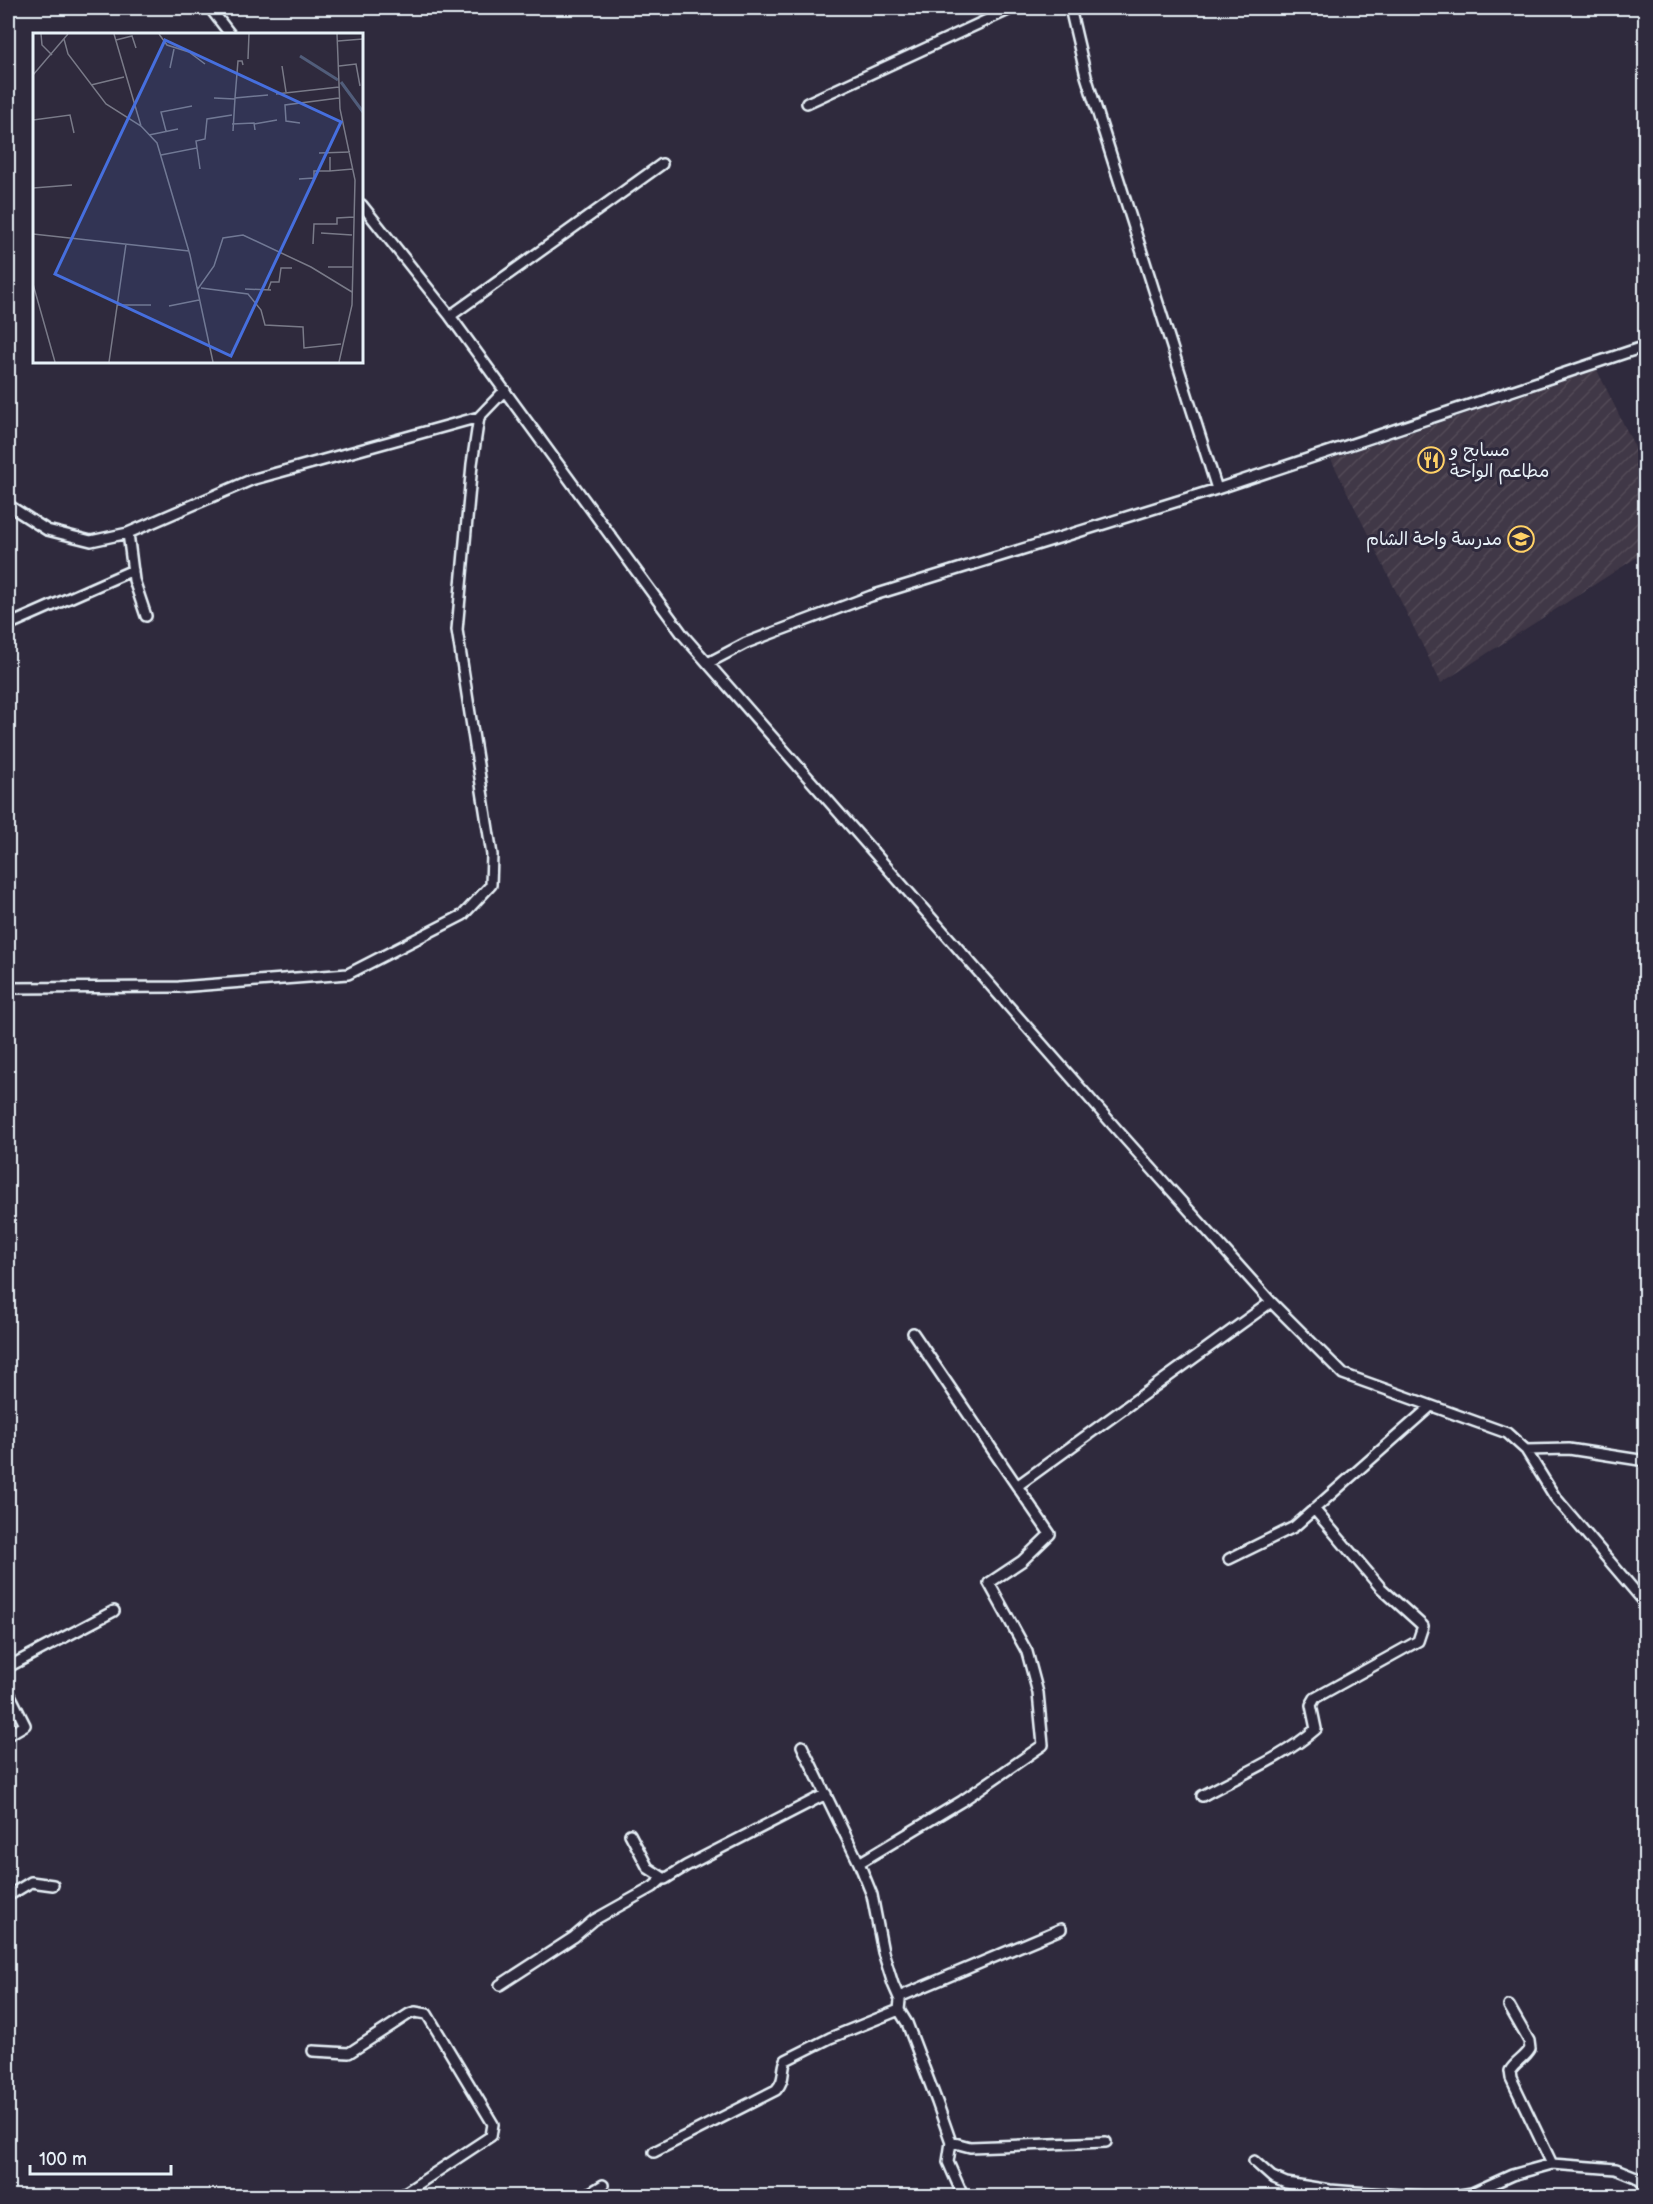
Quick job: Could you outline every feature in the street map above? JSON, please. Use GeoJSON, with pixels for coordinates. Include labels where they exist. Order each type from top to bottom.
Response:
{"type":"FeatureCollection","features":[{"type":"Feature","properties":{"kind":"street"},"geometry":{"type":"LineString","coordinates":[[210,8],[229,33]]}},
{"type":"Feature","properties":{"kind":"street"},"geometry":{"type":"LineString","coordinates":[[807,103],[1013,8]]}},
{"type":"Feature","properties":{"kind":"street"},"geometry":{"type":"LineString","coordinates":[[1070,8],[1086,76],[1217,489]]}},
{"type":"Feature","properties":{"kind":"street"},"geometry":{"type":"LineString","coordinates":[[450,315],[662,164]]}},
{"type":"Feature","properties":{"kind":"street"},"geometry":{"type":"LineString","coordinates":[[363,206],[450,315],[683,634],[1271,1302],[1343,1374],[1508,1433],[1526,1450],[1555,1497],[1646,1604]]}},
{"type":"Feature","properties":{"kind":"street"},"geometry":{"type":"LineString","coordinates":[[708,663],[746,643],[870,596],[1217,489],[1646,346]]}},
{"type":"Feature","properties":{"kind":"street"},"geometry":{"type":"LineString","coordinates":[[8,505],[47,530],[91,541],[128,533],[251,480],[479,417],[505,390]]}},
{"type":"Feature","properties":{"kind":"street"},"geometry":{"type":"LineString","coordinates":[[8,988],[179,987],[348,974],[463,915],[491,885],[492,855],[458,630],[472,464],[479,417]]}},
{"type":"Feature","properties":{"kind":"street"},"geometry":{"type":"LineString","coordinates":[[128,533],[137,590],[146,616]]}},
{"type":"Feature","properties":{"kind":"street"},"geometry":{"type":"LineString","coordinates":[[8,625],[133,570]]}},
{"type":"Feature","properties":{"kind":"street"},"geometry":{"type":"LineString","coordinates":[[1017,1486],[1271,1302]]}},
{"type":"Feature","properties":{"kind":"street"},"geometry":{"type":"LineString","coordinates":[[859,1863],[962,1801],[1043,1745],[1038,1693],[1027,1652],[989,1583],[1022,1561],[1050,1534],[913,1333]]}},
{"type":"Feature","properties":{"kind":"street"},"geometry":{"type":"LineString","coordinates":[[1229,1559],[1284,1533],[1301,1521],[1431,1406]]}},
{"type":"Feature","properties":{"kind":"street"},"geometry":{"type":"LineString","coordinates":[[1526,1450],[1569,1449],[1646,1461]]}},
{"type":"Feature","properties":{"kind":"street"},"geometry":{"type":"LineString","coordinates":[[1202,1796],[1310,1734],[1316,1729],[1311,1705],[1315,1698],[1403,1651],[1418,1641],[1422,1632],[1423,1626],[1382,1588],[1314,1509]]}},
{"type":"Feature","properties":{"kind":"street"},"geometry":{"type":"LineString","coordinates":[[8,1667],[114,1611]]}},
{"type":"Feature","properties":{"kind":"street"},"geometry":{"type":"LineString","coordinates":[[8,1691],[25,1725],[8,1735]]}},
{"type":"Feature","properties":{"kind":"street"},"geometry":{"type":"LineString","coordinates":[[802,1746],[859,1863],[872,1895],[883,1952],[900,2000],[899,2010],[917,2047],[951,2142],[948,2162],[963,2196]]}},
{"type":"Feature","properties":{"kind":"street"},"geometry":{"type":"LineString","coordinates":[[500,1986],[574,1938],[594,1920],[653,1887],[663,1878],[665,1879],[826,1794]]}},
{"type":"Feature","properties":{"kind":"street"},"geometry":{"type":"LineString","coordinates":[[630,1834],[648,1868],[663,1878]]}},
{"type":"Feature","properties":{"kind":"street"},"geometry":{"type":"LineString","coordinates":[[8,1896],[31,1882],[53,1885]]}},
{"type":"Feature","properties":{"kind":"street"},"geometry":{"type":"LineString","coordinates":[[899,1997],[1061,1929]]}},
{"type":"Feature","properties":{"kind":"street"},"geometry":{"type":"LineString","coordinates":[[1509,2006],[1529,2042],[1530,2049],[1510,2071],[1511,2078],[1552,2164]]}},
{"type":"Feature","properties":{"kind":"street"},"geometry":{"type":"LineString","coordinates":[[654,2152],[776,2090],[782,2083],[786,2060],[899,2010]]}},
{"type":"Feature","properties":{"kind":"street"},"geometry":{"type":"LineString","coordinates":[[312,2051],[349,2053],[415,2012],[427,2014],[493,2124],[491,2136],[400,2196]]}},
{"type":"Feature","properties":{"kind":"street"},"geometry":{"type":"LineString","coordinates":[[951,2142],[970,2147],[1106,2142]]}},
{"type":"Feature","properties":{"kind":"street"},"geometry":{"type":"LineString","coordinates":[[1254,2161],[1272,2177],[1286,2182],[1330,2190],[1423,2196],[1454,2196],[1472,2193],[1512,2175],[1552,2164],[1616,2169],[1636,2177],[1646,2186]]}},
{"type":"Feature","properties":{"kind":"street"},"geometry":{"type":"LineString","coordinates":[[585,2196],[603,2185]]}},
{"type":"Feature","properties":{"kind":"shaded area"},"geometry":{"type":"Polygon","coordinates":[[[1597,370],[1645,468],[1645,552],[1441,683],[1331,459],[1597,370]]]}},
{"type":"Feature","properties":{"kind":"place","name":"مسابح و مطاعم الواحة"},"geometry":{"type":"Point","coordinates":[1431,460]}},
{"type":"Feature","properties":{"kind":"place","name":"مدرسة واحة الشام"},"geometry":{"type":"Point","coordinates":[1521,539]}}]}
